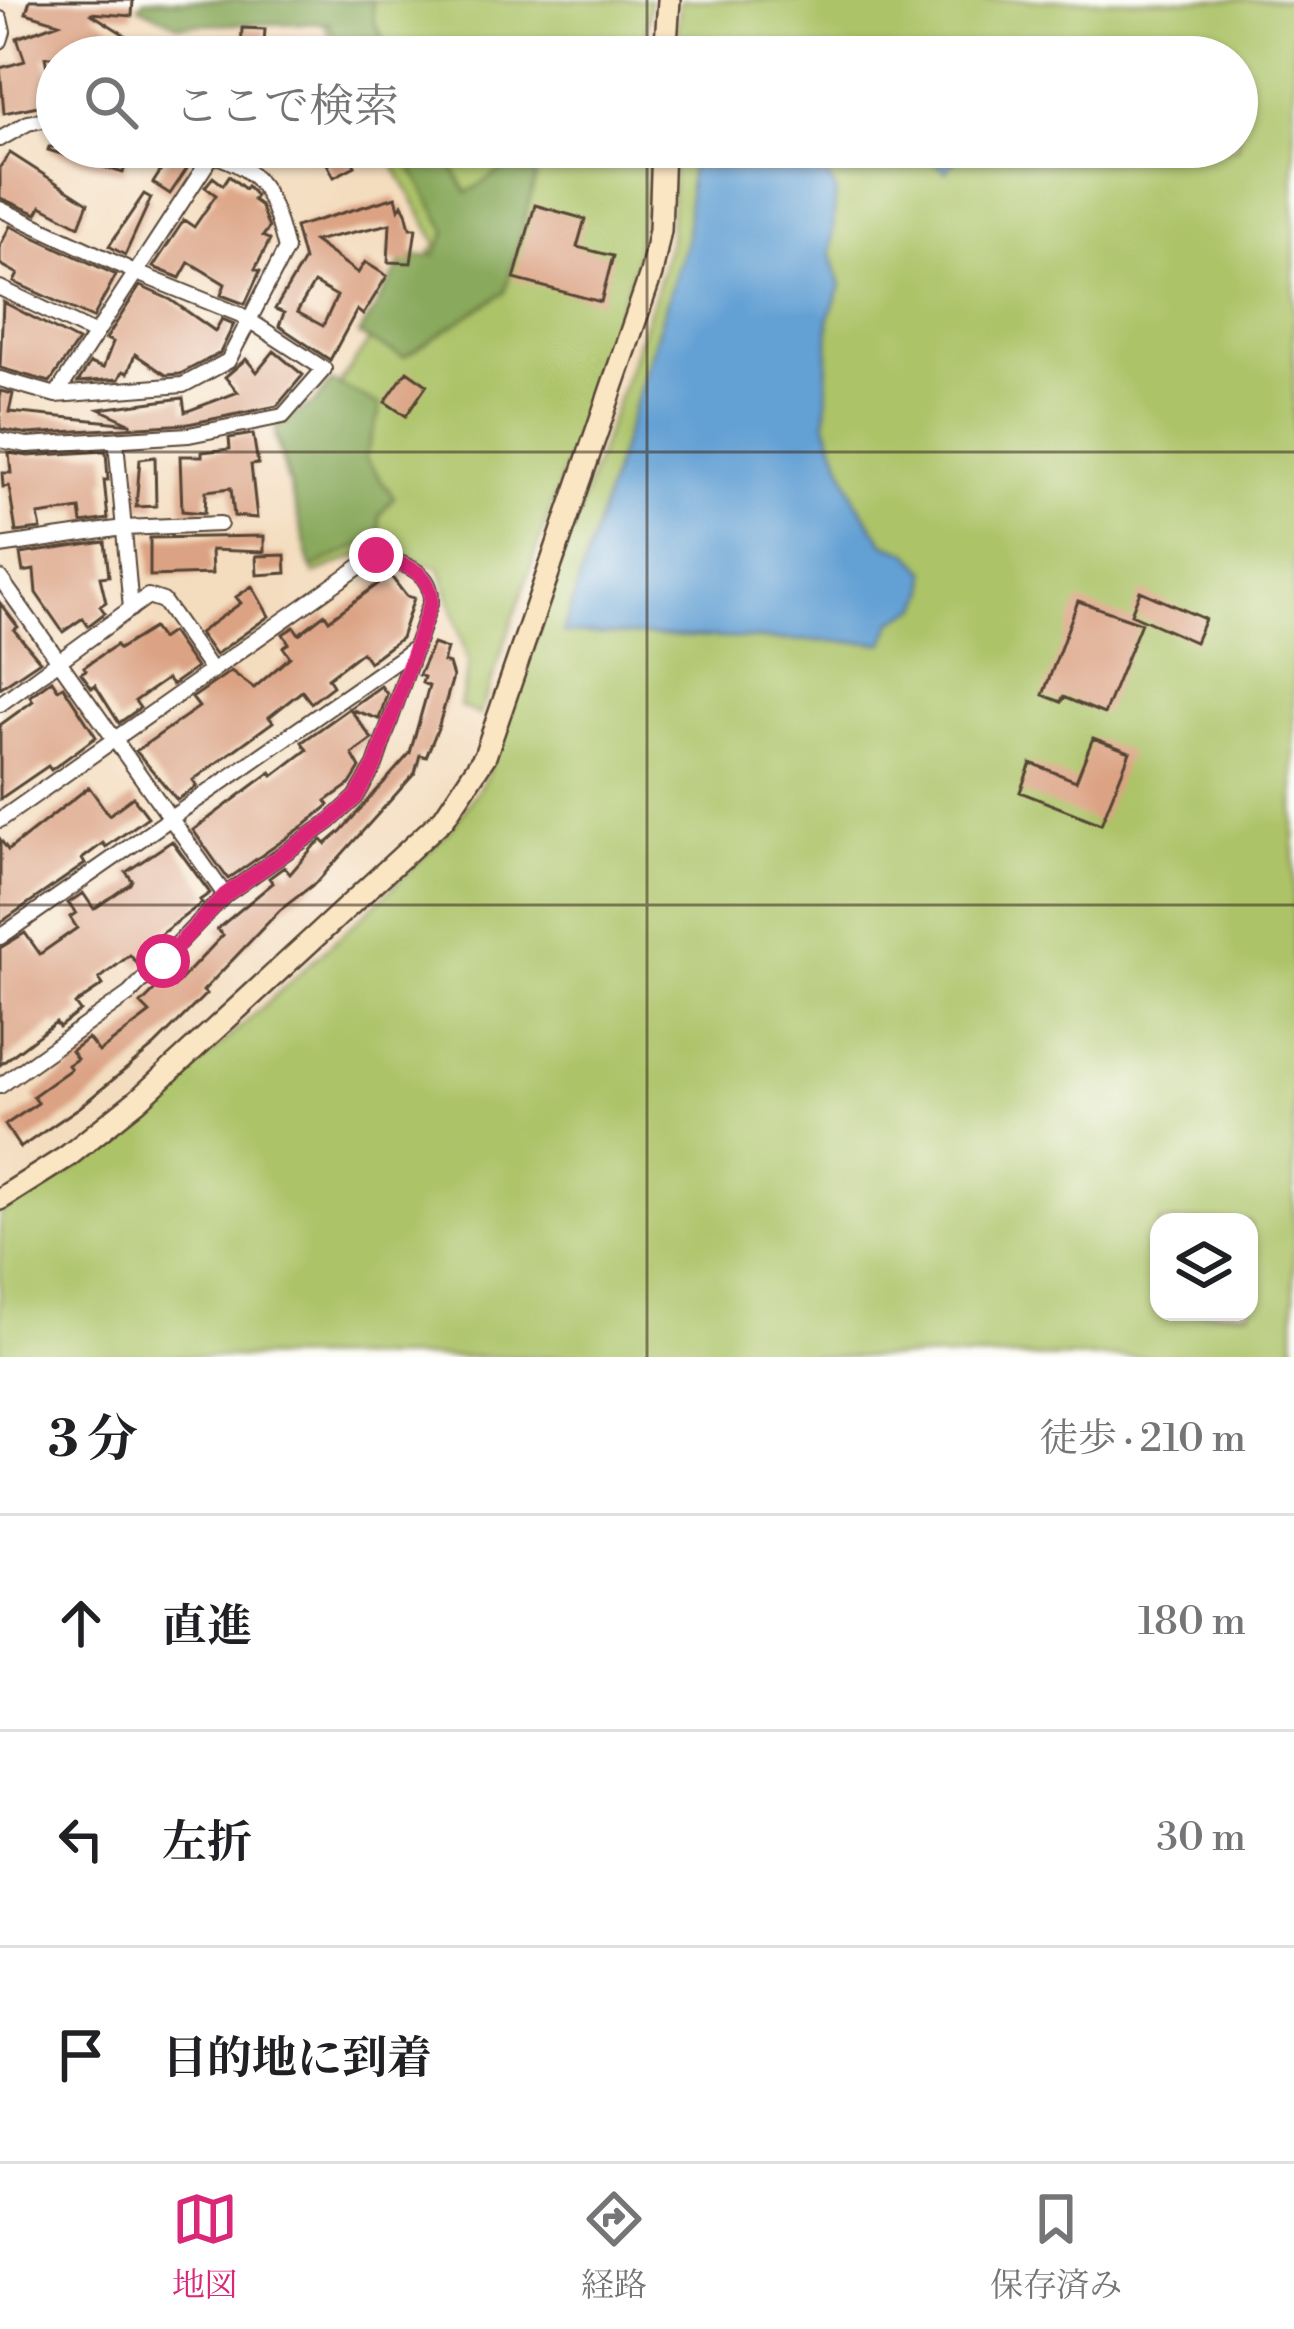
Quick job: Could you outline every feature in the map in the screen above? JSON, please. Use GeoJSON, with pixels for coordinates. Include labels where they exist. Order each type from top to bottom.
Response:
{"type":"FeatureCollection","features":[{"type":"Feature","properties":{"kind":"street"},"geometry":{"type":"LineString","coordinates":[[666,36],[669,0]]}},
{"type":"Feature","properties":{"kind":"street"},"geometry":{"type":"LineString","coordinates":[[0,20],[0,41]]}},
{"type":"Feature","properties":{"kind":"street"},"geometry":{"type":"LineString","coordinates":[[0,139],[36,121]]}},
{"type":"Feature","properties":{"kind":"street"},"geometry":{"type":"LineString","coordinates":[[56,395],[204,168]]}},
{"type":"Feature","properties":{"kind":"street"},"geometry":{"type":"LineString","coordinates":[[0,379],[56,395],[183,385],[228,362],[286,249],[264,185],[247,168]]}},
{"type":"Feature","properties":{"kind":"street"},"geometry":{"type":"LineString","coordinates":[[0,1199],[68,1156],[138,1100],[444,818],[467,789],[485,756],[652,274],[660,230],[661,168]]}},
{"type":"Feature","properties":{"kind":"street"},"geometry":{"type":"LineString","coordinates":[[0,209],[250,321],[324,369],[284,416],[189,435],[27,445],[0,440]]}},
{"type":"Feature","properties":{"kind":"street"},"geometry":{"type":"LineString","coordinates":[[0,288],[96,334]]}},
{"type":"Feature","properties":{"kind":"street"},"geometry":{"type":"LineString","coordinates":[[116,441],[131,609]]}},
{"type":"Feature","properties":{"kind":"street"},"geometry":{"type":"LineString","coordinates":[[0,546],[123,528],[220,524]]}},
{"type":"Feature","properties":{"kind":"street"},"geometry":{"type":"LineString","coordinates":[[0,820],[376,555],[417,570],[427,580],[431,602],[416,648],[375,765],[356,797],[329,822],[225,895],[129,994],[0,1086]]}},
{"type":"Feature","properties":{"kind":"street"},"geometry":{"type":"LineString","coordinates":[[0,578],[225,895]]}},
{"type":"Feature","properties":{"kind":"street"},"geometry":{"type":"LineString","coordinates":[[0,704],[148,596],[163,601],[212,671]]}},
{"type":"Feature","properties":{"kind":"street"},"geometry":{"type":"LineString","coordinates":[[0,937],[416,648]]}},
{"type":"Feature","properties":{"kind":"green space"},"geometry":{"type":"Polygon","coordinates":[[[144,0],[372,0],[374,22],[382,36],[335,36],[329,23],[178,25],[139,7],[144,0]]]}},
{"type":"Feature","properties":{"kind":"green space"},"geometry":{"type":"Polygon","coordinates":[[[318,0],[650,0],[646,36],[329,36],[318,0]]]}},
{"type":"Feature","properties":{"kind":"green space"},"geometry":{"type":"Polygon","coordinates":[[[680,0],[1294,0],[1294,1357],[0,1357],[0,1213],[107,1149],[384,896],[453,827],[486,777],[656,291],[670,238],[673,168],[1258,168],[1258,36],[677,36],[680,0]]]}},
{"type":"Feature","properties":{"kind":"green space"},"geometry":{"type":"Polygon","coordinates":[[[396,168],[646,168],[635,264],[480,715],[460,706],[469,665],[440,568],[378,547],[314,574],[275,436],[324,406],[437,243],[396,168]]]}},
{"type":"Feature","properties":{"kind":"green space"},"geometry":{"type":"Polygon","coordinates":[[[412,168],[453,168],[467,193],[506,168],[536,176],[505,292],[404,357],[359,335],[405,257],[435,255],[447,232],[412,168]]]}},
{"type":"Feature","properties":{"kind":"green space"},"geometry":{"type":"Polygon","coordinates":[[[331,381],[381,406],[365,458],[394,497],[379,516],[381,535],[311,568],[275,427],[316,402],[331,381]]]}},
{"type":"Feature","properties":{"kind":"water"},"geometry":{"type":"Polygon","coordinates":[[[690,168],[823,168],[836,190],[831,255],[841,286],[829,317],[826,424],[856,501],[885,544],[908,552],[926,571],[927,590],[920,607],[893,621],[884,643],[563,633],[687,238],[690,168]]]}},
{"type":"Feature","properties":{"kind":"building"},"geometry":{"type":"Polygon","coordinates":[[[30,0],[133,0],[132,16],[90,13],[127,36],[36,36],[36,106],[4,113],[0,68],[25,61],[17,38],[59,23],[26,13],[30,0]]]}},
{"type":"Feature","properties":{"kind":"building"},"geometry":{"type":"Polygon","coordinates":[[[242,28],[265,29],[264,36],[242,36],[242,28]]]}},
{"type":"Feature","properties":{"kind":"building"},"geometry":{"type":"Polygon","coordinates":[[[10,153],[88,203],[79,226],[41,206],[37,214],[0,198],[0,167],[10,153]]]}},
{"type":"Feature","properties":{"kind":"building"},"geometry":{"type":"Polygon","coordinates":[[[163,168],[187,168],[170,194],[153,183],[163,168]]]}},
{"type":"Feature","properties":{"kind":"building"},"geometry":{"type":"Polygon","coordinates":[[[329,168],[351,168],[334,177],[329,168]]]}},
{"type":"Feature","properties":{"kind":"building"},"geometry":{"type":"Polygon","coordinates":[[[229,176],[256,196],[253,200],[269,228],[263,236],[270,240],[245,304],[221,295],[225,284],[189,262],[180,278],[153,267],[184,220],[194,227],[216,195],[205,187],[213,177],[223,185],[229,176]]]}},
{"type":"Feature","properties":{"kind":"building"},"geometry":{"type":"Polygon","coordinates":[[[144,194],[151,198],[125,255],[109,246],[144,194]]]}},
{"type":"Feature","properties":{"kind":"building"},"geometry":{"type":"Polygon","coordinates":[[[396,197],[410,228],[416,228],[411,263],[388,262],[390,224],[314,241],[358,273],[365,262],[387,276],[363,315],[357,310],[330,360],[279,326],[284,313],[275,309],[304,260],[295,227],[396,197]],[[314,283],[297,312],[323,326],[337,296],[314,283]]]}},
{"type":"Feature","properties":{"kind":"building"},"geometry":{"type":"Polygon","coordinates":[[[535,205],[585,219],[577,247],[613,256],[601,302],[514,279],[535,205]]]}},
{"type":"Feature","properties":{"kind":"building"},"geometry":{"type":"Polygon","coordinates":[[[10,226],[116,275],[93,318],[14,282],[18,274],[0,264],[0,246],[10,226]]]}},
{"type":"Feature","properties":{"kind":"building"},"geometry":{"type":"Polygon","coordinates":[[[140,286],[171,300],[215,331],[222,319],[234,324],[220,353],[180,374],[166,375],[135,354],[128,373],[123,371],[119,379],[78,382],[90,363],[103,368],[113,342],[106,339],[140,286]]]}},
{"type":"Feature","properties":{"kind":"building"},"geometry":{"type":"Polygon","coordinates":[[[3,302],[78,341],[50,382],[0,368],[3,302]]]}},
{"type":"Feature","properties":{"kind":"building"},"geometry":{"type":"Polygon","coordinates":[[[274,351],[303,375],[277,406],[188,424],[28,434],[0,429],[0,391],[13,394],[9,412],[132,424],[99,409],[183,398],[185,412],[238,392],[225,377],[246,359],[257,372],[274,351]]]}},
{"type":"Feature","properties":{"kind":"building"},"geometry":{"type":"Polygon","coordinates":[[[407,371],[427,385],[406,416],[385,402],[407,371]]]}},
{"type":"Feature","properties":{"kind":"building"},"geometry":{"type":"Polygon","coordinates":[[[253,434],[257,518],[234,516],[231,488],[206,491],[205,513],[182,511],[180,456],[230,449],[229,438],[253,434]]]}},
{"type":"Feature","properties":{"kind":"building"},"geometry":{"type":"Polygon","coordinates":[[[106,451],[108,519],[82,523],[80,509],[38,515],[41,529],[16,532],[9,486],[3,487],[2,473],[11,473],[9,453],[106,451]]]}},
{"type":"Feature","properties":{"kind":"building"},"geometry":{"type":"Polygon","coordinates":[[[155,457],[156,506],[136,507],[140,459],[155,457]]]}},
{"type":"Feature","properties":{"kind":"building"},"geometry":{"type":"Polygon","coordinates":[[[264,536],[264,552],[211,550],[212,574],[150,576],[150,538],[264,536]]]}},
{"type":"Feature","properties":{"kind":"building"},"geometry":{"type":"Polygon","coordinates":[[[105,542],[109,576],[100,577],[106,602],[100,606],[105,613],[88,626],[83,618],[63,632],[36,593],[34,570],[23,572],[20,554],[105,542]]]}},
{"type":"Feature","properties":{"kind":"building"},"geometry":{"type":"Polygon","coordinates":[[[285,555],[286,573],[257,575],[256,556],[285,555]]]}},
{"type":"Feature","properties":{"kind":"building"},"geometry":{"type":"Polygon","coordinates":[[[390,575],[406,596],[414,598],[401,638],[369,662],[362,652],[328,678],[333,686],[311,703],[302,691],[269,717],[273,722],[193,780],[197,786],[177,800],[136,751],[199,707],[192,698],[231,671],[254,688],[290,657],[283,647],[289,643],[283,634],[294,627],[299,634],[325,614],[329,620],[390,575]]]}},
{"type":"Feature","properties":{"kind":"building"},"geometry":{"type":"Polygon","coordinates":[[[252,586],[269,616],[215,655],[199,633],[241,603],[236,597],[252,586]]]}},
{"type":"Feature","properties":{"kind":"building"},"geometry":{"type":"Polygon","coordinates":[[[1140,591],[1205,619],[1195,642],[1131,614],[1140,591]]]}},
{"type":"Feature","properties":{"kind":"building"},"geometry":{"type":"Polygon","coordinates":[[[1078,601],[1141,623],[1104,714],[1063,697],[1061,702],[1043,695],[1078,601]]]}},
{"type":"Feature","properties":{"kind":"building"},"geometry":{"type":"Polygon","coordinates":[[[0,603],[18,627],[14,630],[40,661],[0,688],[0,603]]]}},
{"type":"Feature","properties":{"kind":"building"},"geometry":{"type":"Polygon","coordinates":[[[153,628],[161,639],[171,632],[196,668],[172,685],[167,679],[135,701],[140,708],[119,723],[95,685],[92,688],[81,673],[116,645],[119,649],[153,628]]]}},
{"type":"Feature","properties":{"kind":"building"},"geometry":{"type":"Polygon","coordinates":[[[433,644],[447,649],[443,662],[449,664],[453,677],[438,728],[426,757],[420,755],[415,773],[318,881],[280,910],[154,1046],[80,1107],[20,1148],[5,1125],[38,1103],[33,1096],[71,1069],[68,1065],[77,1059],[71,1051],[88,1038],[99,1052],[150,1013],[141,1004],[166,979],[174,987],[223,935],[217,929],[273,883],[269,878],[284,867],[290,874],[313,847],[322,840],[326,844],[341,831],[410,753],[429,686],[419,675],[433,644]]]}},
{"type":"Feature","properties":{"kind":"building"},"geometry":{"type":"Polygon","coordinates":[[[52,680],[58,689],[63,686],[96,737],[0,799],[0,725],[52,680]]]}},
{"type":"Feature","properties":{"kind":"building"},"geometry":{"type":"Polygon","coordinates":[[[381,686],[387,694],[379,719],[350,709],[372,739],[352,754],[360,768],[350,784],[305,825],[228,879],[193,830],[307,750],[302,742],[381,686]]]}},
{"type":"Feature","properties":{"kind":"building"},"geometry":{"type":"Polygon","coordinates":[[[1093,738],[1130,752],[1101,824],[1020,792],[1031,763],[1076,781],[1093,738]]]}},
{"type":"Feature","properties":{"kind":"building"},"geometry":{"type":"Polygon","coordinates":[[[89,787],[109,815],[133,797],[148,817],[106,847],[103,843],[82,859],[85,864],[0,923],[0,839],[8,850],[89,787]]]}},
{"type":"Feature","properties":{"kind":"building"},"geometry":{"type":"Polygon","coordinates":[[[172,841],[210,893],[153,940],[157,944],[146,952],[150,957],[140,967],[130,955],[99,979],[103,985],[75,1004],[80,1011],[59,1027],[56,1022],[0,1065],[0,948],[25,933],[40,954],[77,928],[70,917],[76,913],[68,903],[83,893],[94,909],[130,884],[126,872],[172,841]]]}},
{"type":"Feature","properties":{"kind":"route"},"geometry":{"type":"LineString","coordinates":[[163,961],[225,895],[343,810],[375,765],[432,591],[417,570],[376,555]]}}]}
